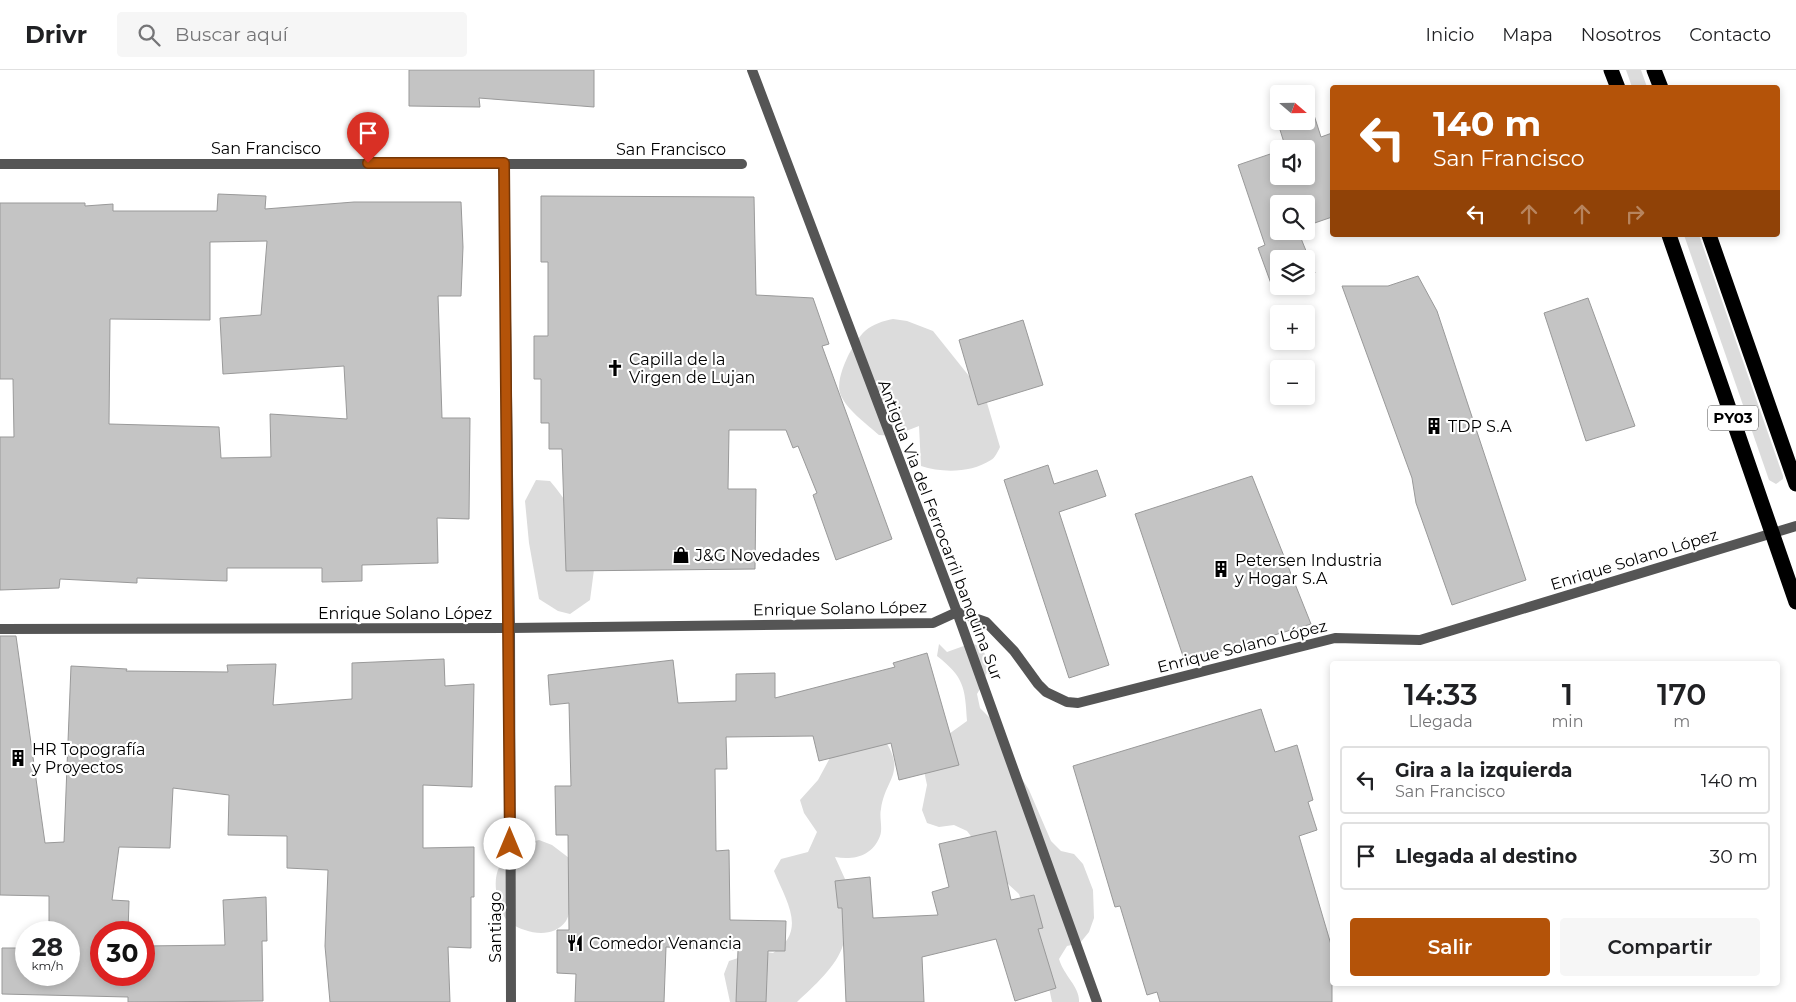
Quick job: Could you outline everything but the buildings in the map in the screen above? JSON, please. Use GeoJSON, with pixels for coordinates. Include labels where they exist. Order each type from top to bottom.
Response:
{"type":"FeatureCollection","features":[{"type":"Feature","properties":{"kind":"highway"},"geometry":{"type":"LineString","coordinates":[[1611,70],[1617,85]]}},
{"type":"Feature","properties":{"kind":"highway"},"geometry":{"type":"LineString","coordinates":[[1654,70],[1660,85]]}},
{"type":"Feature","properties":{"kind":"highway","name":"PY03"},"geometry":{"type":"LineString","coordinates":[[1670,237],[1796,602]]}},
{"type":"Feature","properties":{"kind":"highway","name":"PY03"},"geometry":{"type":"LineString","coordinates":[[1710,237],[1796,484]]}},
{"type":"Feature","properties":{"kind":"street","name":"Antigua Via del Ferrocarril banquina Sur"},"geometry":{"type":"LineString","coordinates":[[752,70],[957,612],[1097,1002]]}},
{"type":"Feature","properties":{"kind":"street","name":"Santiago"},"geometry":{"type":"LineString","coordinates":[[504,163],[510,628],[511,1002]]}},
{"type":"Feature","properties":{"kind":"street","name":"San Francisco"},"geometry":{"type":"LineString","coordinates":[[0,164],[742,164]]}},
{"type":"Feature","properties":{"kind":"street","name":"Enrique Solano López"},"geometry":{"type":"LineString","coordinates":[[0,629],[510,628],[933,623],[957,612],[971,615],[994,628],[1046,692],[1068,702],[1078,703],[1335,638],[1420,640],[1796,526]]}},
{"type":"Feature","properties":{"kind":"shaded area"},"geometry":{"type":"Polygon","coordinates":[[[1626,70],[1641,70],[1646,85],[1631,85],[1626,70]]]}},
{"type":"Feature","properties":{"kind":"shaded area"},"geometry":{"type":"Polygon","coordinates":[[[1685,237],[1700,237],[1783,476],[1783,479],[1776,484],[1769,480],[1685,237]]]}},
{"type":"Feature","properties":{"kind":"shaded area"},"geometry":{"type":"Polygon","coordinates":[[[893,319],[907,321],[933,331],[985,396],[1000,447],[992,459],[975,467],[947,471],[921,466],[919,426],[893,436],[879,435],[847,405],[840,393],[839,386],[850,351],[865,331],[878,323],[893,319]]]}},
{"type":"Feature","properties":{"kind":"shaded area"},"geometry":{"type":"Polygon","coordinates":[[[536,480],[550,481],[597,547],[590,600],[570,614],[558,611],[539,599],[529,543],[525,501],[536,480]]]}},
{"type":"Feature","properties":{"kind":"shaded area"},"geometry":{"type":"Polygon","coordinates":[[[972,643],[984,653],[988,666],[987,673],[977,694],[980,708],[990,718],[1000,744],[1029,790],[1051,841],[1061,851],[1074,854],[1083,864],[1093,890],[1094,918],[1089,932],[1080,943],[1067,946],[1059,959],[1064,971],[1077,991],[1079,1002],[1052,1002],[1048,983],[1009,954],[991,934],[1023,906],[1019,894],[1008,884],[967,831],[954,825],[939,827],[927,823],[922,810],[927,785],[923,766],[935,744],[967,721],[964,691],[953,670],[937,656],[939,644],[947,652],[972,643]]]}},
{"type":"Feature","properties":{"kind":"shaded area"},"geometry":{"type":"Polygon","coordinates":[[[884,739],[891,751],[894,768],[893,776],[883,799],[880,815],[880,836],[872,849],[861,856],[835,857],[845,879],[839,891],[843,908],[844,941],[836,961],[824,976],[797,1002],[730,1002],[724,974],[729,961],[759,951],[773,953],[784,944],[790,935],[791,915],[774,871],[781,859],[808,852],[817,832],[804,813],[800,800],[818,780],[838,743],[884,739]]]}},
{"type":"Feature","properties":{"kind":"shaded area"},"geometry":{"type":"Polygon","coordinates":[[[539,840],[552,845],[573,861],[571,901],[566,921],[561,927],[540,933],[524,930],[508,921],[501,909],[496,888],[496,878],[503,860],[518,848],[539,840]]]}},
{"type":"Feature","properties":{"kind":"place","name":"Capilla de la Virgen de Lujan"},"geometry":{"type":"Point","coordinates":[615,368]}},
{"type":"Feature","properties":{"kind":"place","name":"TDP S.A"},"geometry":{"type":"Point","coordinates":[1434,426]}},
{"type":"Feature","properties":{"kind":"place","name":"J&G Novedades"},"geometry":{"type":"Point","coordinates":[681,555]}},
{"type":"Feature","properties":{"kind":"place","name":"Petersen Industria y Hogar S.A"},"geometry":{"type":"Point","coordinates":[1221,569]}},
{"type":"Feature","properties":{"kind":"place","name":"HR Topografía y Proyectos"},"geometry":{"type":"Point","coordinates":[18,758]}},
{"type":"Feature","properties":{"kind":"place","name":"Comedor Venancia"},"geometry":{"type":"Point","coordinates":[575,943]}},
{"type":"Feature","properties":{"kind":"route"},"geometry":{"type":"LineString","coordinates":[[368,163],[504,163],[510,609],[510,844]]}}]}
